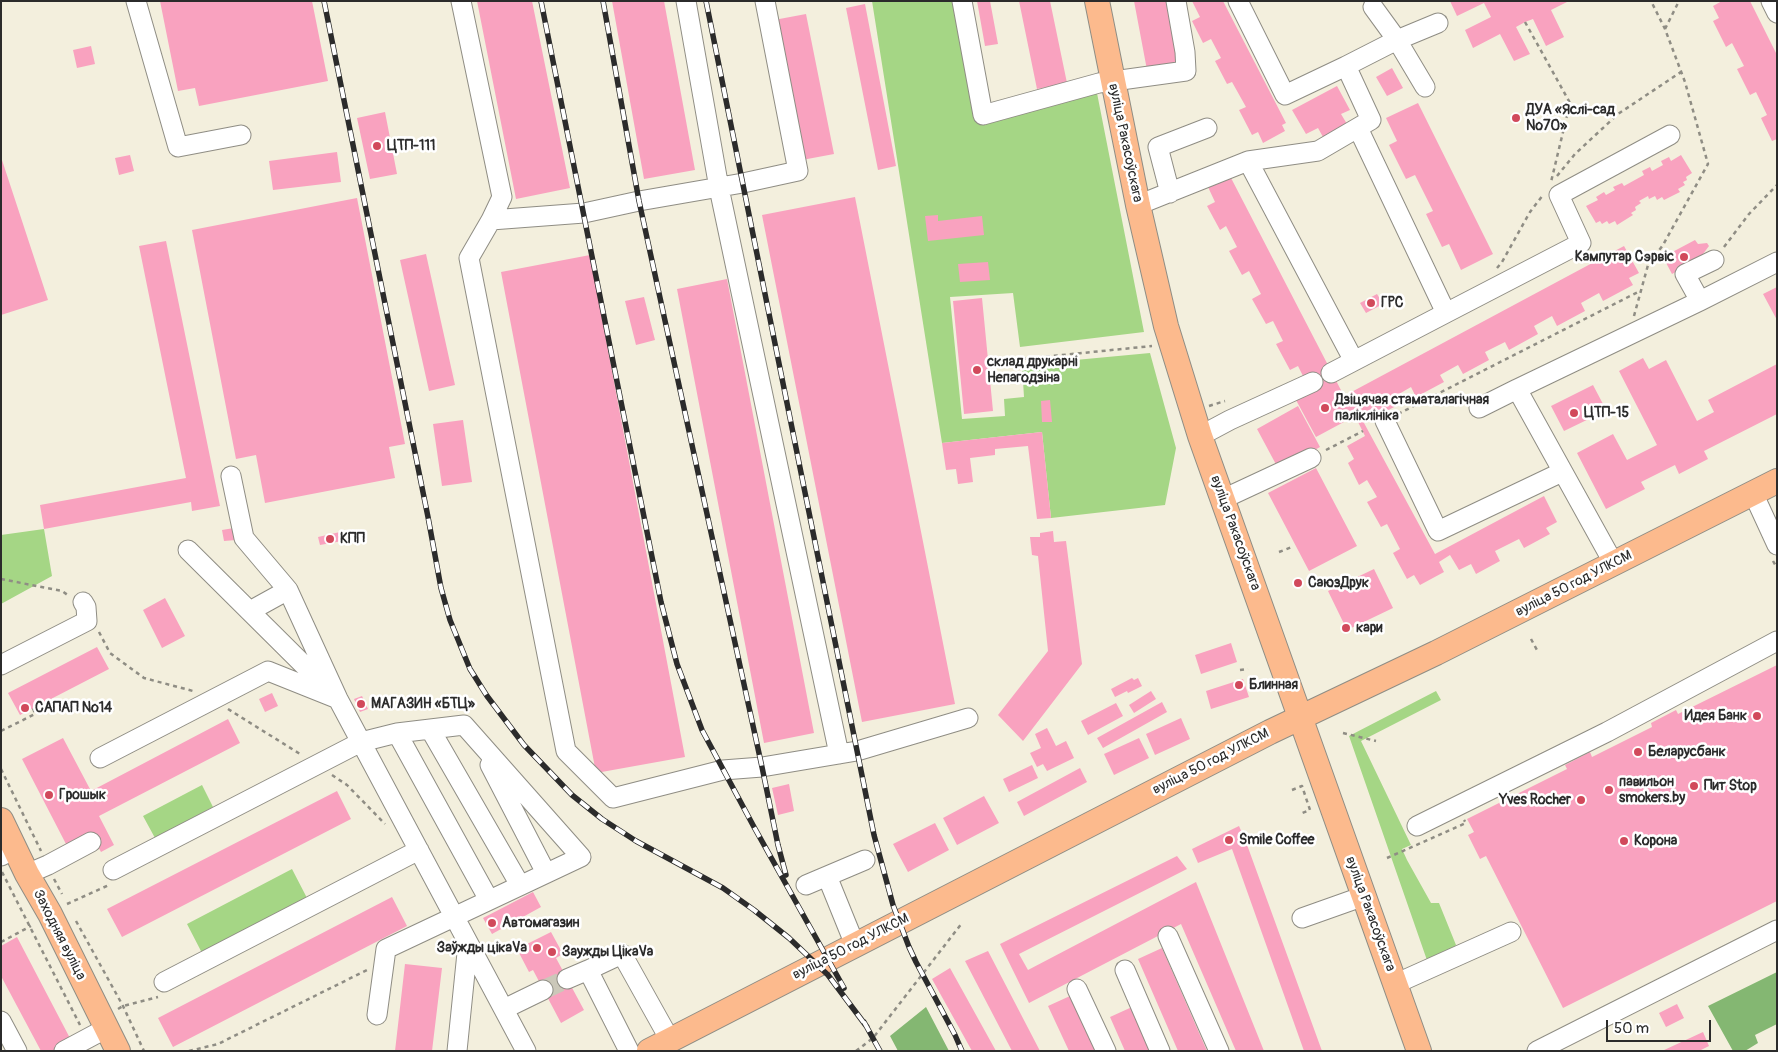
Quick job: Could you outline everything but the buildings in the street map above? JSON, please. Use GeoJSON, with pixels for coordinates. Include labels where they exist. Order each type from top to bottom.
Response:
{"type":"FeatureCollection","features":[{"type":"Feature","properties":{"kind":"main road","name":"вуліца Ракасоўскага"},"geometry":{"type":"LineString","coordinates":[[1097,1],[1138,205],[1166,326],[1200,436],[1419,1051]]}},
{"type":"Feature","properties":{"kind":"main road","name":"вуліца 50 год УЛКСМ"},"geometry":{"type":"LineString","coordinates":[[649,1051],[1300,718],[1436,653],[1777,481]]}},
{"type":"Feature","properties":{"kind":"main road","name":"Заходняя вуліца"},"geometry":{"type":"LineString","coordinates":[[1,820],[8,852],[38,870],[50,914],[97,1033],[118,1051]]}},
{"type":"Feature","properties":{"kind":"lane"},"geometry":{"type":"LineString","coordinates":[[136,1],[178,147],[241,135]]}},
{"type":"Feature","properties":{"kind":"lane"},"geometry":{"type":"LineString","coordinates":[[462,1],[502,197],[469,258],[566,751],[613,798],[723,770],[762,767],[858,751],[968,718]]}},
{"type":"Feature","properties":{"kind":"lane"},"geometry":{"type":"LineString","coordinates":[[686,1],[720,188],[839,754]]}},
{"type":"Feature","properties":{"kind":"lane"},"geometry":{"type":"LineString","coordinates":[[491,220],[584,213],[638,201],[720,188],[798,170],[765,1]]}},
{"type":"Feature","properties":{"kind":"lane"},"geometry":{"type":"LineString","coordinates":[[962,1],[983,115],[1099,83],[1186,71],[1185,52],[1176,1]]}},
{"type":"Feature","properties":{"kind":"lane"},"geometry":{"type":"LineString","coordinates":[[1238,1],[1284,94],[1397,40],[1438,23]]}},
{"type":"Feature","properties":{"kind":"lane"},"geometry":{"type":"LineString","coordinates":[[1771,1],[1777,13]]}},
{"type":"Feature","properties":{"kind":"lane"},"geometry":{"type":"LineString","coordinates":[[1373,7],[1397,40],[1425,87]]}},
{"type":"Feature","properties":{"kind":"lane"},"geometry":{"type":"LineString","coordinates":[[1138,205],[1248,161],[1318,151],[1372,120],[1346,66]]}},
{"type":"Feature","properties":{"kind":"lane"},"geometry":{"type":"LineString","coordinates":[[1170,193],[1158,147],[1207,128]]}},
{"type":"Feature","properties":{"kind":"lane"},"geometry":{"type":"LineString","coordinates":[[1358,128],[1446,313]]}},
{"type":"Feature","properties":{"kind":"lane"},"geometry":{"type":"LineString","coordinates":[[1331,372],[1581,243],[1559,195],[1670,135]]}},
{"type":"Feature","properties":{"kind":"lane"},"geometry":{"type":"LineString","coordinates":[[1248,161],[1354,361]]}},
{"type":"Feature","properties":{"kind":"lane"},"geometry":{"type":"LineString","coordinates":[[1700,302],[1686,274],[1714,260]]}},
{"type":"Feature","properties":{"kind":"lane"},"geometry":{"type":"LineString","coordinates":[[1479,408],[1700,302],[1777,262]]}},
{"type":"Feature","properties":{"kind":"lane"},"geometry":{"type":"LineString","coordinates":[[1200,436],[1230,420],[1313,382]]}},
{"type":"Feature","properties":{"kind":"lane"},"geometry":{"type":"LineString","coordinates":[[1517,389],[1614,564]]}},
{"type":"Feature","properties":{"kind":"lane"},"geometry":{"type":"LineString","coordinates":[[1385,421],[1438,531],[1562,472]]}},
{"type":"Feature","properties":{"kind":"lane"},"geometry":{"type":"LineString","coordinates":[[1223,499],[1311,458]]}},
{"type":"Feature","properties":{"kind":"lane"},"geometry":{"type":"LineString","coordinates":[[231,476],[244,538],[288,590],[338,699],[526,1051]]}},
{"type":"Feature","properties":{"kind":"lane"},"geometry":{"type":"LineString","coordinates":[[1753,493],[1777,545]]}},
{"type":"Feature","properties":{"kind":"lane"},"geometry":{"type":"LineString","coordinates":[[188,550],[338,699]]}},
{"type":"Feature","properties":{"kind":"lane"},"geometry":{"type":"LineString","coordinates":[[250,611],[288,590]]}},
{"type":"Feature","properties":{"kind":"lane"},"geometry":{"type":"LineString","coordinates":[[1,665],[87,620],[86,607],[83,602]]}},
{"type":"Feature","properties":{"kind":"lane"},"geometry":{"type":"LineString","coordinates":[[1417,826],[1607,732],[1777,641]]}},
{"type":"Feature","properties":{"kind":"lane"},"geometry":{"type":"LineString","coordinates":[[100,758],[268,671],[338,699]]}},
{"type":"Feature","properties":{"kind":"lane"},"geometry":{"type":"LineString","coordinates":[[114,870],[361,742],[397,733],[464,725],[581,857],[386,950],[377,1015]]}},
{"type":"Feature","properties":{"kind":"lane"},"geometry":{"type":"LineString","coordinates":[[430,729],[520,885]]}},
{"type":"Feature","properties":{"kind":"lane"},"geometry":{"type":"LineString","coordinates":[[397,733],[489,900]]}},
{"type":"Feature","properties":{"kind":"lane"},"geometry":{"type":"LineString","coordinates":[[477,740],[546,873]]}},
{"type":"Feature","properties":{"kind":"lane"},"geometry":{"type":"LineString","coordinates":[[38,870],[92,842]]}},
{"type":"Feature","properties":{"kind":"lane"},"geometry":{"type":"LineString","coordinates":[[164,982],[419,850]]}},
{"type":"Feature","properties":{"kind":"lane"},"geometry":{"type":"LineString","coordinates":[[806,885],[865,860]]}},
{"type":"Feature","properties":{"kind":"lane"},"geometry":{"type":"LineString","coordinates":[[827,876],[855,945]]}},
{"type":"Feature","properties":{"kind":"lane"},"geometry":{"type":"LineString","coordinates":[[1302,918],[1364,896]]}},
{"type":"Feature","properties":{"kind":"lane"},"geometry":{"type":"LineString","coordinates":[[1537,1051],[1777,930]]}},
{"type":"Feature","properties":{"kind":"lane"},"geometry":{"type":"LineString","coordinates":[[1395,984],[1511,932]]}},
{"type":"Feature","properties":{"kind":"lane"},"geometry":{"type":"LineString","coordinates":[[1168,936],[1219,1051]]}},
{"type":"Feature","properties":{"kind":"lane"},"geometry":{"type":"LineString","coordinates":[[457,1051],[468,943]]}},
{"type":"Feature","properties":{"kind":"lane"},"geometry":{"type":"LineString","coordinates":[[567,979],[622,954],[670,1040]]}},
{"type":"Feature","properties":{"kind":"lane"},"geometry":{"type":"LineString","coordinates":[[588,970],[629,1051]]}},
{"type":"Feature","properties":{"kind":"lane"},"geometry":{"type":"LineString","coordinates":[[1125,970],[1160,1051]]}},
{"type":"Feature","properties":{"kind":"lane"},"geometry":{"type":"LineString","coordinates":[[1077,989],[1106,1051]]}},
{"type":"Feature","properties":{"kind":"lane"},"geometry":{"type":"LineString","coordinates":[[504,1009],[544,990]]}},
{"type":"Feature","properties":{"kind":"lane"},"geometry":{"type":"LineString","coordinates":[[1,1022],[17,1051]]}},
{"type":"Feature","properties":{"kind":"lane"},"geometry":{"type":"LineString","coordinates":[[64,1051],[97,1033]]}},
{"type":"Feature","properties":{"kind":"path"},"geometry":{"type":"LineString","coordinates":[[1629,336],[1648,265],[1664,245],[1708,164],[1686,82],[1665,29],[1651,1]]}},
{"type":"Feature","properties":{"kind":"path"},"geometry":{"type":"LineString","coordinates":[[1665,29],[1679,1]]}},
{"type":"Feature","properties":{"kind":"path"},"geometry":{"type":"LineString","coordinates":[[1525,22],[1570,103],[1550,186]]}},
{"type":"Feature","properties":{"kind":"path"},"geometry":{"type":"LineString","coordinates":[[1714,260],[1750,214],[1777,185]]}},
{"type":"Feature","properties":{"kind":"path"},"geometry":{"type":"LineString","coordinates":[[1385,421],[1640,291]]}},
{"type":"Feature","properties":{"kind":"path"},"geometry":{"type":"LineString","coordinates":[[1022,359],[1154,346]]}},
{"type":"Feature","properties":{"kind":"path"},"geometry":{"type":"LineString","coordinates":[[1311,458],[1363,431]]}},
{"type":"Feature","properties":{"kind":"path"},"geometry":{"type":"LineString","coordinates":[[1279,552],[1292,547]]}},
{"type":"Feature","properties":{"kind":"path"},"geometry":{"type":"LineString","coordinates":[[1530,639],[1537,650]]}},
{"type":"Feature","properties":{"kind":"path"},"geometry":{"type":"LineString","coordinates":[[1240,670],[1248,669]]}},
{"type":"Feature","properties":{"kind":"path"},"geometry":{"type":"LineString","coordinates":[[1,731],[35,714],[33,708]]}},
{"type":"Feature","properties":{"kind":"path"},"geometry":{"type":"LineString","coordinates":[[1343,733],[1376,741]]}},
{"type":"Feature","properties":{"kind":"path"},"geometry":{"type":"LineString","coordinates":[[1,769],[38,870],[67,904]]}},
{"type":"Feature","properties":{"kind":"path"},"geometry":{"type":"LineString","coordinates":[[1292,790],[1302,786],[1310,810],[1300,814]]}},
{"type":"Feature","properties":{"kind":"path"},"geometry":{"type":"LineString","coordinates":[[1,870],[31,926],[97,1033]]}},
{"type":"Feature","properties":{"kind":"path"},"geometry":{"type":"LineString","coordinates":[[72,913],[123,1006],[144,1051]]}},
{"type":"Feature","properties":{"kind":"path"},"geometry":{"type":"LineString","coordinates":[[856,1051],[872,1038],[962,923]]}},
{"type":"Feature","properties":{"kind":"path"},"geometry":{"type":"LineString","coordinates":[[1,942],[31,926]]}},
{"type":"Feature","properties":{"kind":"path"},"geometry":{"type":"LineString","coordinates":[[189,1051],[218,1044],[384,962]]}},
{"type":"Feature","properties":{"kind":"green space"},"geometry":{"type":"Polygon","coordinates":[[[872,1],[955,1],[978,123],[1096,88],[1144,332],[1020,347],[1013,293],[950,297],[962,419],[1005,416],[1004,399],[1024,397],[1022,365],[1150,353],[1176,448],[1165,505],[1051,518],[1042,432],[942,443],[872,1]]]}},
{"type":"Feature","properties":{"kind":"green space"},"geometry":{"type":"Polygon","coordinates":[[[44,529],[52,576],[1,604],[1,535],[44,529]]]}},
{"type":"Feature","properties":{"kind":"green space"},"geometry":{"type":"Polygon","coordinates":[[[1436,691],[1441,700],[1361,741],[1411,845],[1402,849],[1407,860],[1431,903],[1439,903],[1456,945],[1446,958],[1429,966],[1349,736],[1436,691]]]}},
{"type":"Feature","properties":{"kind":"green space"},"geometry":{"type":"Polygon","coordinates":[[[202,785],[213,807],[155,838],[143,816],[202,785]]]}},
{"type":"Feature","properties":{"kind":"green space"},"geometry":{"type":"Polygon","coordinates":[[[292,869],[307,898],[202,953],[187,924],[292,869]]]}},
{"type":"Feature","properties":{"kind":"green space"},"geometry":{"type":"Polygon","coordinates":[[[1777,972],[1777,1024],[1755,1035],[1758,1043],[1745,1051],[1733,1051],[1708,1006],[1777,972]]]}},
{"type":"Feature","properties":{"kind":"green space"},"geometry":{"type":"Polygon","coordinates":[[[926,1007],[949,1051],[898,1051],[890,1036],[926,1007]]]}},
{"type":"Feature","properties":{"kind":"tunnel"},"geometry":{"type":"LineString","coordinates":[[543,990],[567,979]]}},
{"type":"Feature","properties":{"kind":"railway"},"geometry":{"type":"LineString","coordinates":[[324,1],[441,588],[450,620],[470,669],[487,696],[524,745],[572,795],[602,819],[636,841],[723,888],[754,910],[789,938],[828,975],[867,1027]]}},
{"type":"Feature","properties":{"kind":"railway"},"geometry":{"type":"LineString","coordinates":[[541,1],[661,602],[677,664],[702,730],[844,988]]}},
{"type":"Feature","properties":{"kind":"railway"},"geometry":{"type":"LineString","coordinates":[[603,1],[639,201],[786,875]]}},
{"type":"Feature","properties":{"kind":"railway"},"geometry":{"type":"LineString","coordinates":[[706,1],[874,835],[893,905],[909,947],[962,1051]]}},
{"type":"Feature","properties":{"kind":"railway"},"geometry":{"type":"LineString","coordinates":[[864,1022],[880,1051]]}},
{"type":"Feature","properties":{"kind":"place","name":"ДУА «Яслі-сад №70»"},"geometry":{"type":"Point","coordinates":[1516,118]}},
{"type":"Feature","properties":{"kind":"place","name":"ЦТП-111"},"geometry":{"type":"Point","coordinates":[377,146]}},
{"type":"Feature","properties":{"kind":"place","name":"Кампутар Сэрвіс"},"geometry":{"type":"Point","coordinates":[1684,257]}},
{"type":"Feature","properties":{"kind":"place","name":"ГРС"},"geometry":{"type":"Point","coordinates":[1371,303]}},
{"type":"Feature","properties":{"kind":"place","name":"склад друкарні Непагодзіна"},"geometry":{"type":"Point","coordinates":[977,370]}},
{"type":"Feature","properties":{"kind":"place","name":"Дзіцячая стаматалагічная паліклініка"},"geometry":{"type":"Point","coordinates":[1325,408]}},
{"type":"Feature","properties":{"kind":"place","name":"ЦТП-15"},"geometry":{"type":"Point","coordinates":[1574,413]}},
{"type":"Feature","properties":{"kind":"place","name":"КПП"},"geometry":{"type":"Point","coordinates":[330,539]}},
{"type":"Feature","properties":{"kind":"place","name":"СаюзДрук"},"geometry":{"type":"Point","coordinates":[1298,583]}},
{"type":"Feature","properties":{"kind":"place","name":"кари"},"geometry":{"type":"Point","coordinates":[1346,628]}},
{"type":"Feature","properties":{"kind":"place","name":"Блинная"},"geometry":{"type":"Point","coordinates":[1239,685]}},
{"type":"Feature","properties":{"kind":"place","name":"МАГАЗИН «БТЦ»"},"geometry":{"type":"Point","coordinates":[361,704]}},
{"type":"Feature","properties":{"kind":"place","name":"САПАП №14"},"geometry":{"type":"Point","coordinates":[25,708]}},
{"type":"Feature","properties":{"kind":"place","name":"Идея Банк"},"geometry":{"type":"Point","coordinates":[1757,716]}},
{"type":"Feature","properties":{"kind":"place","name":"Беларусбанк"},"geometry":{"type":"Point","coordinates":[1638,752]}},
{"type":"Feature","properties":{"kind":"place","name":"Пит Stop"},"geometry":{"type":"Point","coordinates":[1694,786]}},
{"type":"Feature","properties":{"kind":"place","name":"павильон smokers.by"},"geometry":{"type":"Point","coordinates":[1609,790]}},
{"type":"Feature","properties":{"kind":"place","name":"Грошык"},"geometry":{"type":"Point","coordinates":[49,795]}},
{"type":"Feature","properties":{"kind":"place","name":"Yves Rocher"},"geometry":{"type":"Point","coordinates":[1581,800]}},
{"type":"Feature","properties":{"kind":"place","name":"Smile Coffee"},"geometry":{"type":"Point","coordinates":[1229,840]}},
{"type":"Feature","properties":{"kind":"place","name":"Корона"},"geometry":{"type":"Point","coordinates":[1624,841]}},
{"type":"Feature","properties":{"kind":"place","name":"Автомагазин"},"geometry":{"type":"Point","coordinates":[492,923]}},
{"type":"Feature","properties":{"kind":"place","name":"Заўжды цікаVа"},"geometry":{"type":"Point","coordinates":[537,948]}},
{"type":"Feature","properties":{"kind":"place","name":"Заужды ЦікаVа"},"geometry":{"type":"Point","coordinates":[552,952]}}]}
